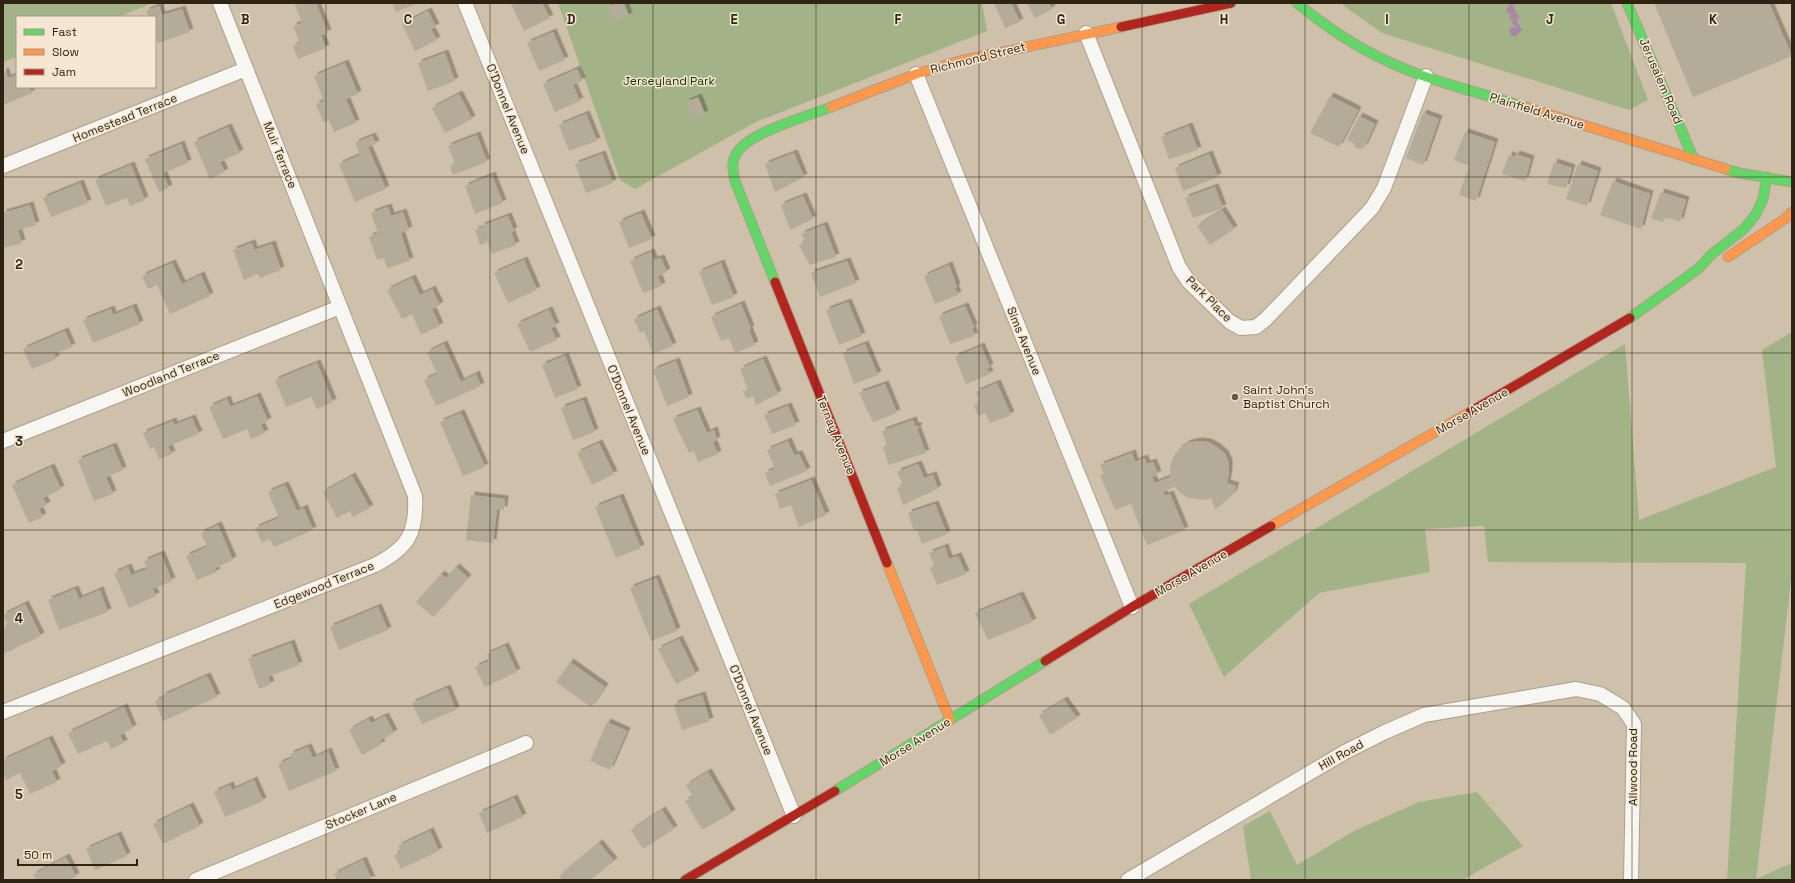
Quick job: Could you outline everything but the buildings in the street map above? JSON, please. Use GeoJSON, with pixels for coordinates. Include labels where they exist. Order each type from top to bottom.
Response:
{"type":"FeatureCollection","features":[{"type":"Feature","properties":{"kind":"street","name":"Muir Terrace"},"geometry":{"type":"LineString","coordinates":[[220,3],[340,307]]}},
{"type":"Feature","properties":{"kind":"street","name":"O'Donnel Avenue"},"geometry":{"type":"LineString","coordinates":[[465,3],[794,816]]}},
{"type":"Feature","properties":{"kind":"street","name":"Richmond Street"},"geometry":{"type":"LineString","coordinates":[[737,150],[744,143],[758,135],[916,74],[960,61],[1231,3]]}},
{"type":"Feature","properties":{"kind":"street","name":"Plainfield Avenue"},"geometry":{"type":"LineString","coordinates":[[1297,3],[1346,39],[1388,62],[1426,76],[1694,160],[1739,173],[1792,182]]}},
{"type":"Feature","properties":{"kind":"street","name":"Jerusalem Road"},"geometry":{"type":"LineString","coordinates":[[1627,3],[1694,160]]}},
{"type":"Feature","properties":{"kind":"street","name":"Park Place"},"geometry":{"type":"LineString","coordinates":[[1086,33],[1179,267],[1189,282],[1230,322],[1241,328],[1256,327],[1266,319],[1372,208],[1384,188],[1426,76]]}},
{"type":"Feature","properties":{"kind":"street","name":"Homestead Terrace"},"geometry":{"type":"LineString","coordinates":[[3,166],[246,69]]}},
{"type":"Feature","properties":{"kind":"street","name":"Sims Avenue"},"geometry":{"type":"LineString","coordinates":[[916,74],[1132,607]]}},
{"type":"Feature","properties":{"kind":"street","name":"Ternay Avenue"},"geometry":{"type":"LineString","coordinates":[[737,150],[732,159],[732,169],[735,181],[950,720]]}},
{"type":"Feature","properties":{"kind":"street","name":"Morse Avenue"},"geometry":{"type":"LineString","coordinates":[[685,880],[794,816],[1132,607],[1622,324],[1698,269],[1712,254],[1744,229],[1756,214],[1762,199],[1767,177]]}},
{"type":"Feature","properties":{"kind":"street","name":"Morse Avenue"},"geometry":{"type":"LineString","coordinates":[[1698,269],[1718,263],[1786,218],[1792,212]]}},
{"type":"Feature","properties":{"kind":"street","name":"Woodland Terrace"},"geometry":{"type":"LineString","coordinates":[[3,441],[340,307]]}},
{"type":"Feature","properties":{"kind":"street","name":"Edgewood Terrace"},"geometry":{"type":"LineString","coordinates":[[3,712],[375,565],[392,556],[401,548],[408,538],[413,526],[416,514],[414,496],[340,307]]}},
{"type":"Feature","properties":{"kind":"street","name":"Hill Road"},"geometry":{"type":"LineString","coordinates":[[1128,880],[1345,752],[1424,715],[1576,689]]}},
{"type":"Feature","properties":{"kind":"street","name":"Allwood Road"},"geometry":{"type":"LineString","coordinates":[[1576,689],[1600,694],[1623,708],[1634,724],[1631,880]]}},
{"type":"Feature","properties":{"kind":"street","name":"Stocker Lane"},"geometry":{"type":"LineString","coordinates":[[196,880],[526,743]]}},
{"type":"Feature","properties":{"kind":"green space"},"geometry":{"type":"Polygon","coordinates":[[[3,3],[153,3],[120,16],[16,16],[16,57],[3,62],[3,3]]]}},
{"type":"Feature","properties":{"kind":"green space","name":"Jerseyland Park"},"geometry":{"type":"Polygon","coordinates":[[[558,3],[982,3],[987,31],[756,122],[635,189],[620,180],[558,3]]]}},
{"type":"Feature","properties":{"kind":"green space"},"geometry":{"type":"Polygon","coordinates":[[[1340,3],[1611,3],[1648,100],[1629,110],[1382,33],[1340,3]]]}},
{"type":"Feature","properties":{"kind":"green space"},"geometry":{"type":"Polygon","coordinates":[[[1792,332],[1792,572],[1756,879],[1792,863],[1792,880],[1727,880],[1746,563],[1488,562],[1484,526],[1425,529],[1430,572],[1319,593],[1224,677],[1189,604],[1625,344],[1639,520],[1776,467],[1762,350],[1792,332]]]}},
{"type":"Feature","properties":{"kind":"green space"},"geometry":{"type":"Polygon","coordinates":[[[1477,792],[1523,846],[1462,880],[1251,880],[1243,826],[1270,811],[1297,865],[1354,831],[1419,802],[1477,792]]]}},
{"type":"Feature","properties":{"kind":"shaded area"},"geometry":{"type":"Polygon","coordinates":[[[1511,4],[1514,6],[1516,13],[1520,17],[1515,19],[1518,20],[1518,24],[1522,30],[1516,36],[1512,36],[1509,31],[1511,27],[1516,28],[1516,26],[1512,24],[1513,19],[1512,20],[1509,17],[1511,14],[1506,12],[1508,6],[1511,4]]]}},
{"type":"Feature","properties":{"kind":"traffic: fast"},"geometry":{"type":"LineString","coordinates":[[1297,3],[1340,35],[1387,61],[1435,80],[1518,105]]}},
{"type":"Feature","properties":{"kind":"traffic: fast"},"geometry":{"type":"LineString","coordinates":[[1627,3],[1694,160]]}},
{"type":"Feature","properties":{"kind":"traffic: fast"},"geometry":{"type":"LineString","coordinates":[[775,282],[735,181],[733,168],[734,157],[742,146],[765,132],[831,107]]}},
{"type":"Feature","properties":{"kind":"traffic: fast"},"geometry":{"type":"LineString","coordinates":[[1726,169],[1739,173],[1792,182]]}},
{"type":"Feature","properties":{"kind":"traffic: fast"},"geometry":{"type":"LineString","coordinates":[[1630,318],[1698,269],[1712,254],[1744,229],[1756,214],[1763,199],[1767,177]]}},
{"type":"Feature","properties":{"kind":"traffic: fast"},"geometry":{"type":"LineString","coordinates":[[835,791],[1045,661]]}},
{"type":"Feature","properties":{"kind":"traffic: slow"},"geometry":{"type":"LineString","coordinates":[[831,107],[916,74],[960,61],[1121,27]]}},
{"type":"Feature","properties":{"kind":"traffic: slow"},"geometry":{"type":"LineString","coordinates":[[1518,105],[1726,169]]}},
{"type":"Feature","properties":{"kind":"traffic: slow"},"geometry":{"type":"LineString","coordinates":[[1728,257],[1786,218],[1792,212]]}},
{"type":"Feature","properties":{"kind":"traffic: slow"},"geometry":{"type":"LineString","coordinates":[[1271,526],[1470,412]]}},
{"type":"Feature","properties":{"kind":"traffic: slow"},"geometry":{"type":"LineString","coordinates":[[887,563],[950,720]]}},
{"type":"Feature","properties":{"kind":"traffic: jam"},"geometry":{"type":"LineString","coordinates":[[1121,27],[1231,3]]}},
{"type":"Feature","properties":{"kind":"traffic: jam"},"geometry":{"type":"LineString","coordinates":[[775,282],[887,563]]}},
{"type":"Feature","properties":{"kind":"traffic: jam"},"geometry":{"type":"LineString","coordinates":[[1470,412],[1630,318]]}},
{"type":"Feature","properties":{"kind":"traffic: jam"},"geometry":{"type":"LineString","coordinates":[[1045,661],[1132,607],[1271,526]]}},
{"type":"Feature","properties":{"kind":"traffic: jam"},"geometry":{"type":"LineString","coordinates":[[685,880],[835,791]]}},
{"type":"Feature","properties":{"kind":"place","name":"Saint John's Baptist Church"},"geometry":{"type":"Point","coordinates":[1235,397]}}]}
